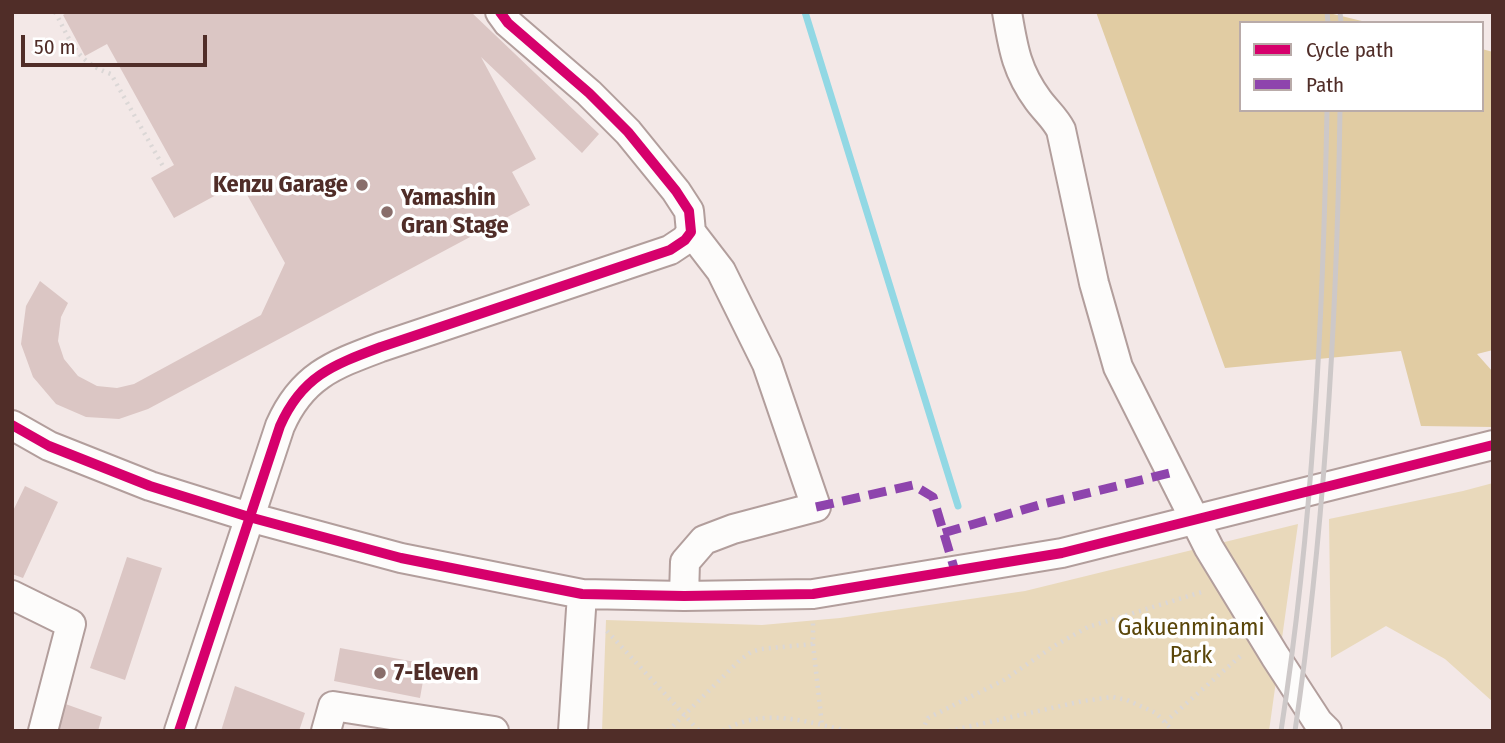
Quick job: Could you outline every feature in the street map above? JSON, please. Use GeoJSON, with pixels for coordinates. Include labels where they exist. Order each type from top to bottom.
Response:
{"type":"FeatureCollection","features":[{"type":"Feature","properties":{"kind":"street"},"geometry":{"type":"LineString","coordinates":[[500,12],[508,23],[589,93],[628,132],[689,211],[691,232],[721,271],[767,364],[816,506],[733,529],[704,540],[685,562],[684,596]]}},
{"type":"Feature","properties":{"kind":"street"},"geometry":{"type":"LineString","coordinates":[[1007,12],[1016,63],[1038,101],[1054,117],[1062,131],[1094,283],[1118,367],[1194,519],[1275,656],[1318,722],[1327,731]]}},
{"type":"Feature","properties":{"kind":"street"},"geometry":{"type":"LineString","coordinates":[[179,731],[248,517],[289,406],[316,376],[381,347],[670,250],[685,240],[691,232]]}},
{"type":"Feature","properties":{"kind":"street"},"geometry":{"type":"LineString","coordinates":[[12,425],[49,446],[150,486],[248,517],[581,606],[684,596],[813,594],[1062,553],[1493,445]]}},
{"type":"Feature","properties":{"kind":"street"},"geometry":{"type":"LineString","coordinates":[[12,595],[71,624],[43,731]]}},
{"type":"Feature","properties":{"kind":"street"},"geometry":{"type":"LineString","coordinates":[[573,731],[581,606]]}},
{"type":"Feature","properties":{"kind":"street"},"geometry":{"type":"LineString","coordinates":[[326,731],[333,706],[425,726],[494,731]]}},
{"type":"Feature","properties":{"kind":"path"},"geometry":{"type":"LineString","coordinates":[[55,12],[81,59],[111,74],[164,168]]}},
{"type":"Feature","properties":{"kind":"path"},"geometry":{"type":"LineString","coordinates":[[922,731],[928,718],[1004,680],[1088,627],[1231,583]]}},
{"type":"Feature","properties":{"kind":"path"},"geometry":{"type":"LineString","coordinates":[[813,594],[813,644],[822,725]]}},
{"type":"Feature","properties":{"kind":"path"},"geometry":{"type":"LineString","coordinates":[[581,606],[699,731]]}},
{"type":"Feature","properties":{"kind":"path"},"geometry":{"type":"LineString","coordinates":[[668,731],[751,652],[813,644]]}},
{"type":"Feature","properties":{"kind":"path"},"geometry":{"type":"LineString","coordinates":[[1165,722],[1240,657]]}},
{"type":"Feature","properties":{"kind":"path"},"geometry":{"type":"LineString","coordinates":[[949,731],[1112,697],[1145,706],[1156,713],[1173,731]]}},
{"type":"Feature","properties":{"kind":"path"},"geometry":{"type":"LineString","coordinates":[[723,731],[745,720],[770,716],[847,731]]}},
{"type":"Feature","properties":{"kind":"green space"},"geometry":{"type":"Polygon","coordinates":[[[1493,483],[1493,702],[1445,659],[1386,626],[1331,658],[1329,519],[1493,483]]]}},
{"type":"Feature","properties":{"kind":"green space","name":"Gakuenminami Park"},"geometry":{"type":"Polygon","coordinates":[[[1298,524],[1269,731],[602,731],[606,620],[762,625],[840,618],[1025,591],[1298,524]]]}},
{"type":"Feature","properties":{"kind":"shaded area"},"geometry":{"type":"Polygon","coordinates":[[[1096,12],[1325,12],[1362,21],[1239,21],[1239,112],[1484,112],[1484,50],[1493,52],[1493,350],[1477,354],[1493,372],[1493,427],[1421,426],[1401,351],[1225,368],[1096,12]]]}},
{"type":"Feature","properties":{"kind":"building","name":"Yamashin Gran Stage"},"geometry":{"type":"Polygon","coordinates":[[[68,12],[471,12],[599,134],[582,153],[481,57],[536,159],[512,172],[530,205],[148,409],[119,419],[86,417],[56,404],[33,377],[21,344],[26,306],[40,281],[68,303],[61,317],[58,341],[64,359],[78,376],[97,386],[117,388],[134,384],[261,315],[285,263],[240,182],[174,218],[151,178],[174,165],[107,44],[85,56],[63,15],[68,12]]]}},
{"type":"Feature","properties":{"kind":"building"},"geometry":{"type":"Polygon","coordinates":[[[25,486],[58,502],[23,578],[12,574],[12,513],[25,486]]]}},
{"type":"Feature","properties":{"kind":"building"},"geometry":{"type":"Polygon","coordinates":[[[127,557],[162,568],[125,680],[90,668],[127,557]]]}},
{"type":"Feature","properties":{"kind":"building","name":"7-Eleven"},"geometry":{"type":"Polygon","coordinates":[[[340,648],[426,664],[420,698],[334,681],[340,648]]]}},
{"type":"Feature","properties":{"kind":"building"},"geometry":{"type":"Polygon","coordinates":[[[235,686],[305,713],[299,731],[221,731],[235,686]]]}},
{"type":"Feature","properties":{"kind":"building"},"geometry":{"type":"Polygon","coordinates":[[[57,701],[102,717],[98,731],[47,731],[57,701]]]}},
{"type":"Feature","properties":{"kind":"waterway"},"geometry":{"type":"LineString","coordinates":[[805,12],[958,506]]}},
{"type":"Feature","properties":{"kind":"railway"},"geometry":{"type":"LineString","coordinates":[[1327,12],[1328,21]]}},
{"type":"Feature","properties":{"kind":"railway"},"geometry":{"type":"LineString","coordinates":[[1340,12],[1341,21]]}},
{"type":"Feature","properties":{"kind":"railway"},"geometry":{"type":"LineString","coordinates":[[1281,731],[1301,576],[1315,421],[1327,112]]}},
{"type":"Feature","properties":{"kind":"railway"},"geometry":{"type":"LineString","coordinates":[[1295,731],[1314,576],[1328,421],[1340,112]]}},
{"type":"Feature","properties":{"kind":"marked path"},"geometry":{"type":"LineString","coordinates":[[943,533],[1043,504],[1170,473]]}},
{"type":"Feature","properties":{"kind":"marked path"},"geometry":{"type":"LineString","coordinates":[[816,507],[913,485],[933,497],[955,571]]}},
{"type":"Feature","properties":{"kind":"cycle path"},"geometry":{"type":"LineString","coordinates":[[179,731],[280,426],[298,395],[309,384],[334,367],[381,347],[670,250],[685,240],[691,232],[689,211],[628,132],[589,93],[508,23],[500,12]]}},
{"type":"Feature","properties":{"kind":"cycle path"},"geometry":{"type":"LineString","coordinates":[[12,425],[49,446],[150,486],[249,517],[401,558],[582,594],[684,596],[813,594],[1062,553],[1493,445]]}},
{"type":"Feature","properties":{"kind":"place","name":"Kenzu Garage"},"geometry":{"type":"Point","coordinates":[362,185]}},
{"type":"Feature","properties":{"kind":"place","name":"Yamashin Gran Stage"},"geometry":{"type":"Point","coordinates":[387,212]}},
{"type":"Feature","properties":{"kind":"place","name":"7-Eleven"},"geometry":{"type":"Point","coordinates":[380,673]}}]}
